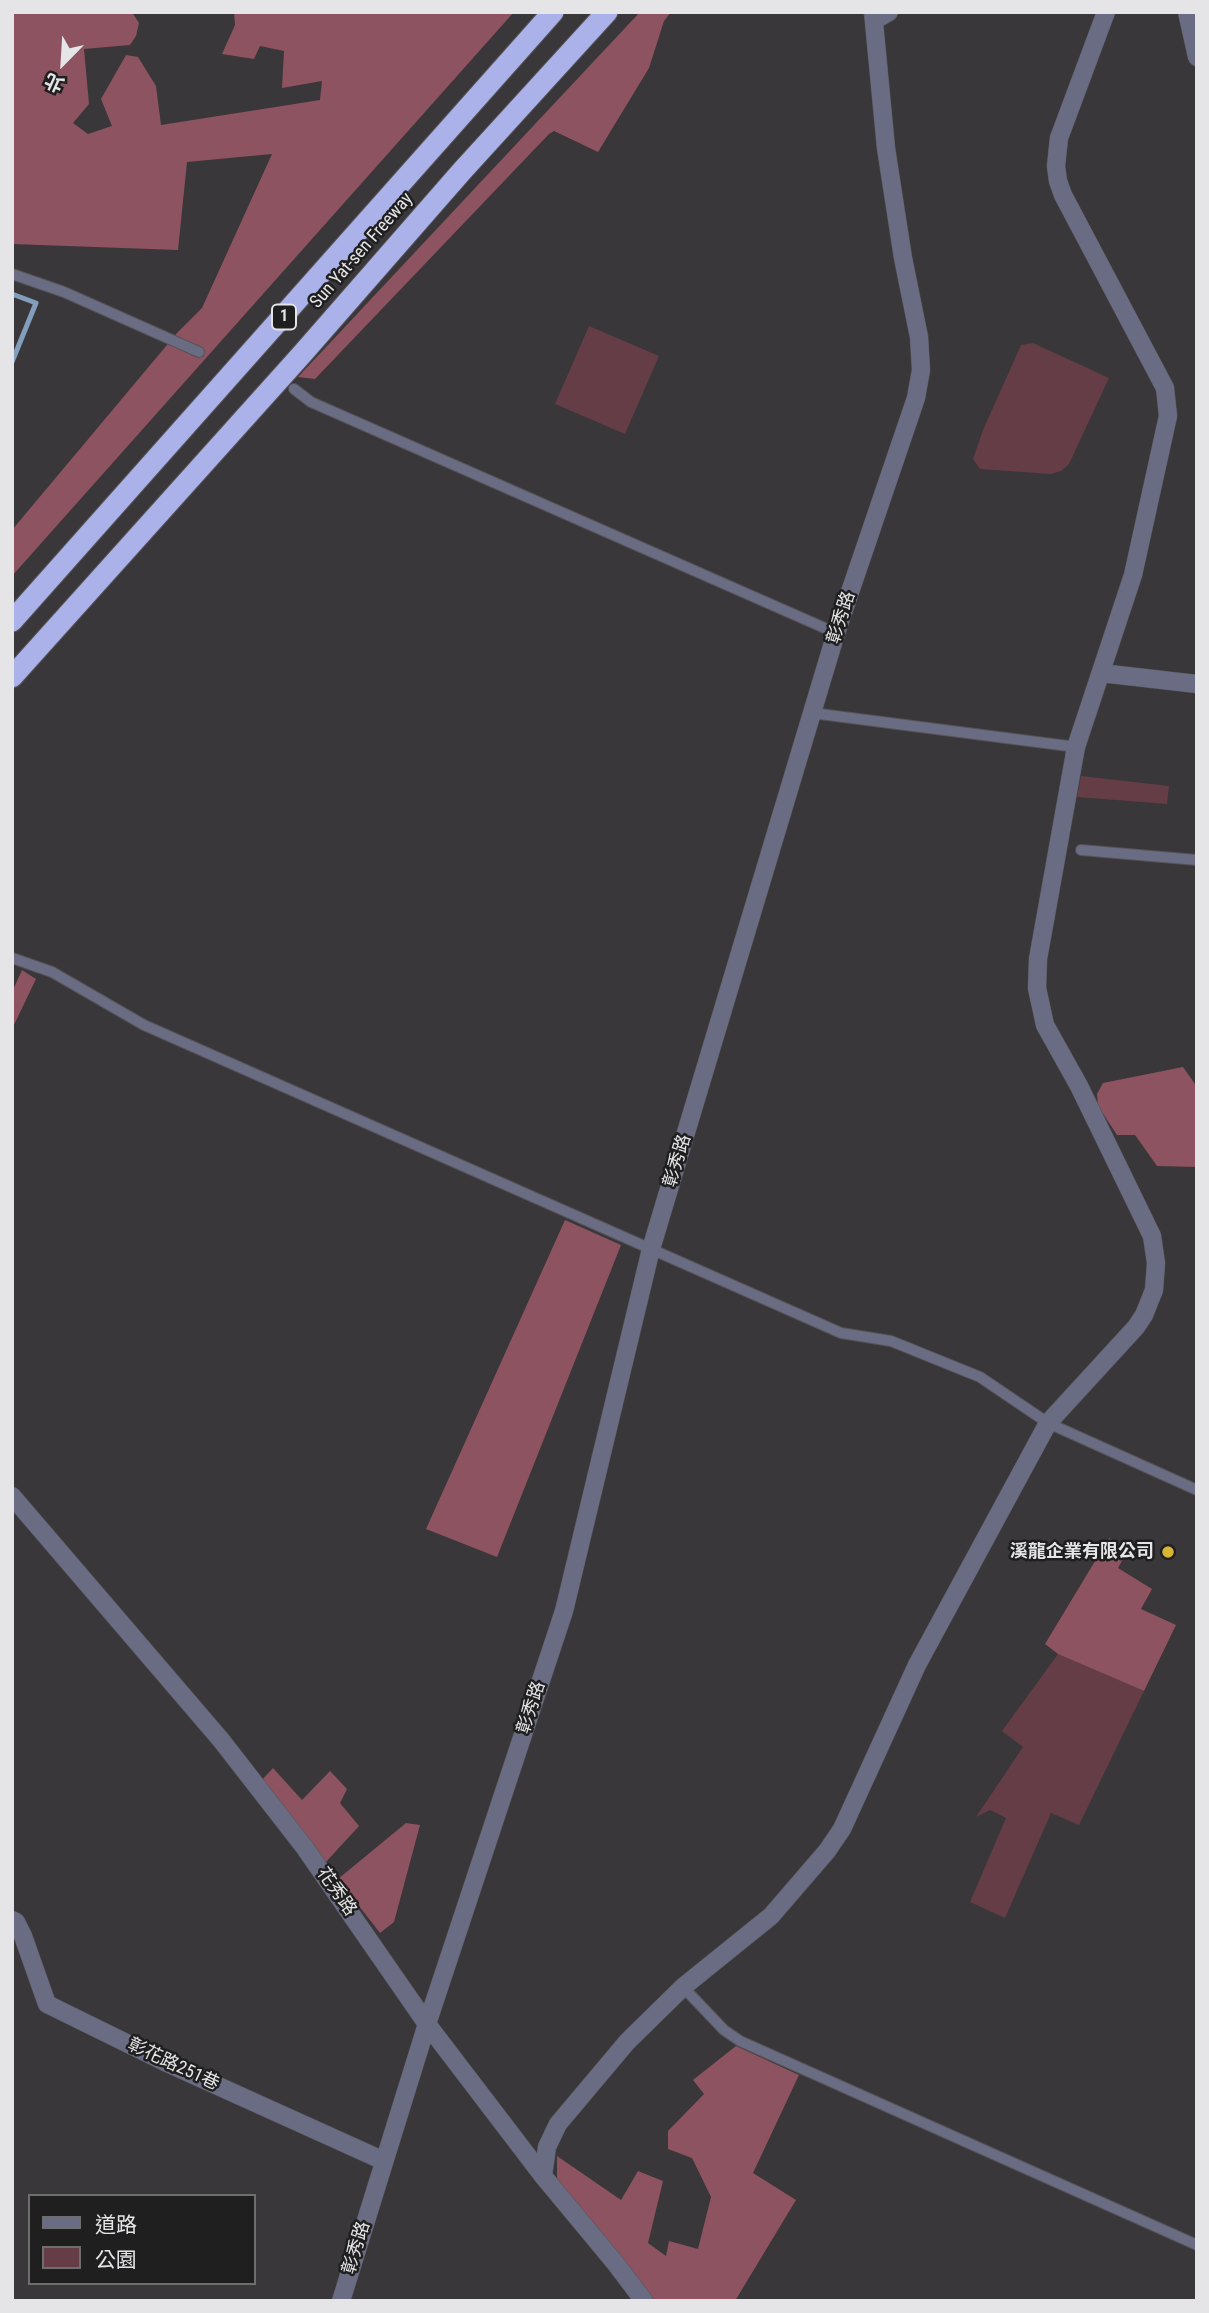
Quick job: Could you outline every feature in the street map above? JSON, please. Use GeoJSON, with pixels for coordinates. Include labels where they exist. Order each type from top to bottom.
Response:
{"type":"FeatureCollection","features":[{"type":"Feature","properties":{"kind":"highway","name":"Sun Yat-sen Freeway"},"geometry":{"type":"LineString","coordinates":[[12,621],[553,12]]}},
{"type":"Feature","properties":{"kind":"highway","name":"Sun Yat-sen Freeway"},"geometry":{"type":"LineString","coordinates":[[12,677],[607,12]]}},
{"type":"Feature","properties":{"kind":"street"},"geometry":{"type":"LineString","coordinates":[[543,2176],[547,2147],[558,2124],[627,2042],[683,1987],[771,1916],[810,1873],[842,1829],[917,1665],[1048,1423],[1136,1327],[1150,1303],[1156,1277],[1155,1249],[1147,1223],[1045,1025],[1037,988],[1038,959],[1076,747],[1133,575],[1169,408],[1165,388],[1063,195],[1057,173],[1059,138],[1105,12]]}},
{"type":"Feature","properties":{"kind":"street"},"geometry":{"type":"LineString","coordinates":[[1187,12],[1197,57]]}},
{"type":"Feature","properties":{"kind":"street","name":"彰秀路"},"geometry":{"type":"LineString","coordinates":[[341,2301],[427,2024],[564,1611],[651,1249],[836,633],[916,398],[921,370],[919,337],[903,258],[886,148],[879,15]]}},
{"type":"Feature","properties":{"kind":"street"},"geometry":{"type":"LineString","coordinates":[[1101,673],[1197,684]]}},
{"type":"Feature","properties":{"kind":"street","name":"花秀路"},"geometry":{"type":"LineString","coordinates":[[12,1496],[221,1740],[305,1848],[427,2024],[543,2176],[617,2264],[644,2301]]}},
{"type":"Feature","properties":{"kind":"street","name":"彰花路251巷"},"geometry":{"type":"LineString","coordinates":[[12,1920],[16,1922],[23,1936],[47,2004],[165,2062],[384,2161]]}},
{"type":"Feature","properties":{"kind":"lane"},"geometry":{"type":"LineString","coordinates":[[12,274],[64,292],[199,352]]}},
{"type":"Feature","properties":{"kind":"lane"},"geometry":{"type":"LineString","coordinates":[[294,389],[311,402],[836,633]]}},
{"type":"Feature","properties":{"kind":"lane"},"geometry":{"type":"LineString","coordinates":[[812,713],[1076,747]]}},
{"type":"Feature","properties":{"kind":"lane"},"geometry":{"type":"LineString","coordinates":[[1081,850],[1197,860]]}},
{"type":"Feature","properties":{"kind":"lane"},"geometry":{"type":"LineString","coordinates":[[12,958],[52,972],[144,1026],[841,1333],[891,1341],[980,1377],[1048,1423],[1197,1490]]}},
{"type":"Feature","properties":{"kind":"lane"},"geometry":{"type":"LineString","coordinates":[[683,1987],[724,2030],[740,2041],[1197,2245]]}},
{"type":"Feature","properties":{"kind":"green space"},"geometry":{"type":"Polygon","coordinates":[[[589,326],[659,356],[625,434],[555,404],[589,326]]]}},
{"type":"Feature","properties":{"kind":"green space"},"geometry":{"type":"Polygon","coordinates":[[[1033,343],[1109,378],[1069,464],[1061,471],[1051,474],[980,469],[973,459],[983,430],[1021,345],[1033,343]]]}},
{"type":"Feature","properties":{"kind":"green space"},"geometry":{"type":"Polygon","coordinates":[[[1081,776],[1169,786],[1167,804],[1077,797],[1081,776]]]}},
{"type":"Feature","properties":{"kind":"green space"},"geometry":{"type":"Polygon","coordinates":[[[1058,1654],[1144,1691],[1079,1825],[1051,1813],[1005,1918],[970,1902],[1006,1818],[990,1810],[976,1817],[1023,1747],[1002,1731],[1058,1654]]]}},
{"type":"Feature","properties":{"kind":"shaded area"},"geometry":{"type":"Polygon","coordinates":[[[12,12],[132,12],[139,23],[136,36],[130,45],[84,49],[89,104],[73,123],[88,134],[112,126],[101,99],[126,55],[138,57],[156,86],[161,125],[320,100],[322,81],[282,88],[284,51],[260,46],[254,59],[222,54],[235,25],[234,12],[514,12],[12,576],[12,530],[177,333],[202,308],[272,154],[187,162],[178,250],[12,244],[12,12]]]}},
{"type":"Feature","properties":{"kind":"shaded area"},"geometry":{"type":"Polygon","coordinates":[[[640,12],[671,12],[664,21],[649,68],[598,152],[554,131],[549,134],[315,379],[298,377],[640,12]]]}},
{"type":"Feature","properties":{"kind":"shaded area"},"geometry":{"type":"Polygon","coordinates":[[[22,970],[36,979],[12,1029],[12,992],[22,970]]]}},
{"type":"Feature","properties":{"kind":"shaded area"},"geometry":{"type":"Polygon","coordinates":[[[1183,1067],[1197,1087],[1197,1167],[1157,1166],[1135,1135],[1117,1135],[1098,1106],[1097,1094],[1103,1083],[1183,1067]]]}},
{"type":"Feature","properties":{"kind":"shaded area"},"geometry":{"type":"Polygon","coordinates":[[[565,1220],[621,1245],[497,1557],[426,1529],[565,1220]]]}},
{"type":"Feature","properties":{"kind":"shaded area"},"geometry":{"type":"Polygon","coordinates":[[[1109,1538],[1128,1550],[1118,1568],[1152,1589],[1141,1609],[1176,1625],[1144,1691],[1058,1654],[1045,1644],[1109,1538]]]}},
{"type":"Feature","properties":{"kind":"shaded area"},"geometry":{"type":"Polygon","coordinates":[[[273,1768],[302,1800],[330,1771],[347,1789],[340,1803],[359,1826],[325,1863],[260,1782],[273,1768]]]}},
{"type":"Feature","properties":{"kind":"shaded area"},"geometry":{"type":"Polygon","coordinates":[[[406,1823],[420,1825],[394,1922],[380,1933],[338,1879],[406,1823]]]}},
{"type":"Feature","properties":{"kind":"shaded area"},"geometry":{"type":"Polygon","coordinates":[[[736,2046],[799,2075],[753,2173],[796,2200],[735,2301],[648,2301],[564,2195],[557,2178],[557,2156],[621,2200],[638,2171],[663,2181],[648,2243],[666,2256],[669,2241],[698,2249],[711,2197],[692,2158],[668,2149],[668,2131],[704,2094],[693,2080],[736,2046]]]}},
{"type":"Feature","properties":{"kind":"waterway"},"geometry":{"type":"LineString","coordinates":[[12,294],[36,303],[12,362]]}},
{"type":"Feature","properties":{"kind":"place","name":"溪龍企業有限公司"},"geometry":{"type":"Point","coordinates":[1168,1552]}}]}
